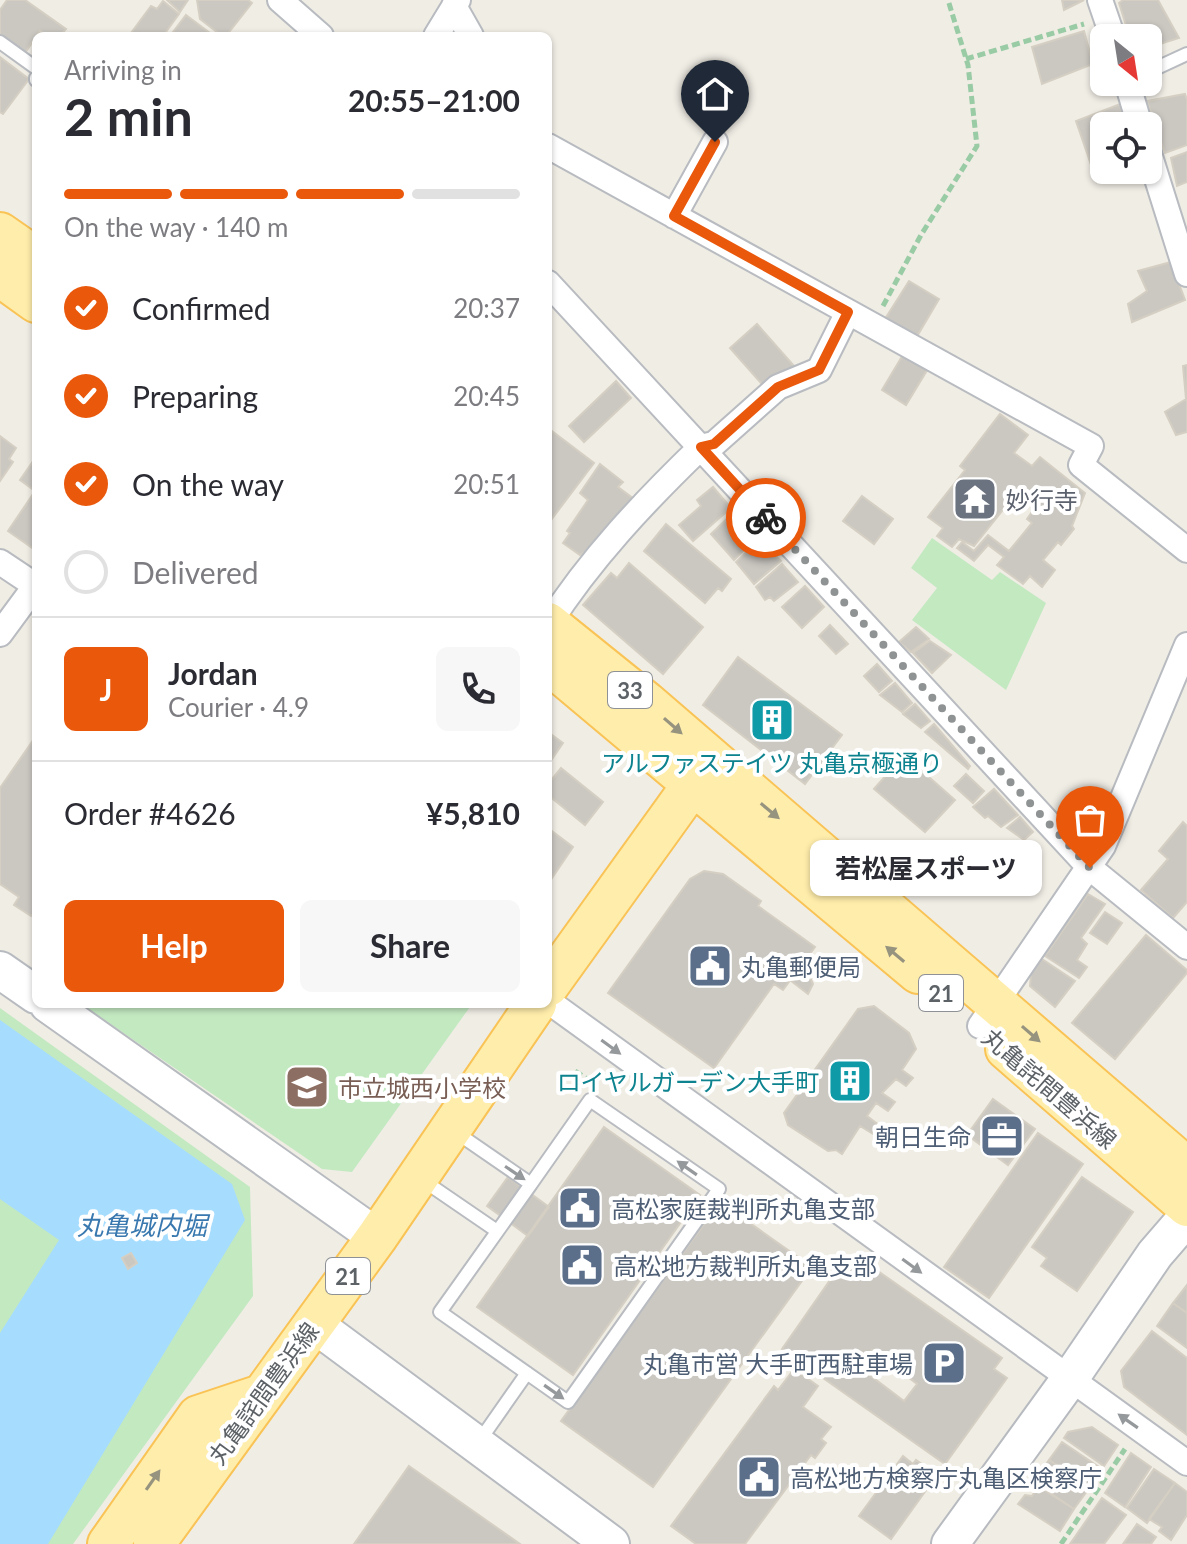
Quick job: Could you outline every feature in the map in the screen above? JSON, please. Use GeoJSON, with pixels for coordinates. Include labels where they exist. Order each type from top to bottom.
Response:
{"type":"FeatureCollection","features":[{"type":"Feature","properties":{"kind":"main road"},"geometry":{"type":"LineString","coordinates":[[0,233],[32,255]]}},
{"type":"Feature","properties":{"kind":"main road"},"geometry":{"type":"LineString","coordinates":[[0,276],[32,299]]}},
{"type":"Feature","properties":{"kind":"main road","name":"丸亀詫間豊浜線"},"geometry":{"type":"LineString","coordinates":[[552,628],[702,772],[988,1015],[1187,1168]]}},
{"type":"Feature","properties":{"kind":"main road","name":"33"},"geometry":{"type":"LineString","coordinates":[[552,666],[702,772]]}},
{"type":"Feature","properties":{"kind":"main road"},"geometry":{"type":"LineString","coordinates":[[552,980],[702,772]]}},
{"type":"Feature","properties":{"kind":"main road","name":"丸亀詫間豊浜線"},"geometry":{"type":"LineString","coordinates":[[154,1544],[377,1237],[533,1008]]}},
{"type":"Feature","properties":{"kind":"main road","name":"丸亀詫間豊浜線"},"geometry":{"type":"LineString","coordinates":[[988,1015],[1187,1206]]}},
{"type":"Feature","properties":{"kind":"main road"},"geometry":{"type":"LineString","coordinates":[[108,1544],[198,1416],[261,1395]]}},
{"type":"Feature","properties":{"kind":"street"},"geometry":{"type":"LineString","coordinates":[[280,0],[316,32]]}},
{"type":"Feature","properties":{"kind":"street"},"geometry":{"type":"LineString","coordinates":[[438,32],[456,3]]}},
{"type":"Feature","properties":{"kind":"street"},"geometry":{"type":"LineString","coordinates":[[456,3],[469,32]]}},
{"type":"Feature","properties":{"kind":"street"},"geometry":{"type":"LineString","coordinates":[[674,216],[715,142]]}},
{"type":"Feature","properties":{"kind":"street"},"geometry":{"type":"LineString","coordinates":[[552,148],[1091,446],[1081,465],[1187,550]]}},
{"type":"Feature","properties":{"kind":"street"},"geometry":{"type":"LineString","coordinates":[[1159,184],[1187,274]]}},
{"type":"Feature","properties":{"kind":"street"},"geometry":{"type":"LineString","coordinates":[[552,287],[1090,868],[1187,947]]}},
{"type":"Feature","properties":{"kind":"street"},"geometry":{"type":"LineString","coordinates":[[552,618],[642,503],[701,447],[714,444],[778,387],[819,370],[848,312]]}},
{"type":"Feature","properties":{"kind":"street"},"geometry":{"type":"LineString","coordinates":[[0,562],[32,583]]}},
{"type":"Feature","properties":{"kind":"street"},"geometry":{"type":"LineString","coordinates":[[0,634],[32,591]]}},
{"type":"Feature","properties":{"kind":"street"},"geometry":{"type":"LineString","coordinates":[[988,1015],[1103,846],[1187,645]]}},
{"type":"Feature","properties":{"kind":"street"},"geometry":{"type":"LineString","coordinates":[[0,970],[32,992]]}},
{"type":"Feature","properties":{"kind":"street"},"geometry":{"type":"LineString","coordinates":[[552,1004],[1187,1463]]}},
{"type":"Feature","properties":{"kind":"street"},"geometry":{"type":"LineString","coordinates":[[54,1008],[377,1237]]}},
{"type":"Feature","properties":{"kind":"street"},"geometry":{"type":"LineString","coordinates":[[952,1543],[1155,1254],[1187,1217]]}},
{"type":"Feature","properties":{"kind":"street"},"geometry":{"type":"LineString","coordinates":[[314,1324],[611,1544]]}},
{"type":"Feature","properties":{"kind":"lane"},"geometry":{"type":"LineString","coordinates":[[0,42],[32,65]]}},
{"type":"Feature","properties":{"kind":"lane"},"geometry":{"type":"LineString","coordinates":[[1162,66],[1187,54]]}},
{"type":"Feature","properties":{"kind":"lane"},"geometry":{"type":"LineString","coordinates":[[590,1100],[719,1189],[568,1402],[440,1312],[531,1184],[590,1100]]}},
{"type":"Feature","properties":{"kind":"lane"},"geometry":{"type":"LineString","coordinates":[[451,1129],[531,1184]]}},
{"type":"Feature","properties":{"kind":"lane"},"geometry":{"type":"LineString","coordinates":[[418,1177],[497,1231]]}},
{"type":"Feature","properties":{"kind":"lane"},"geometry":{"type":"LineString","coordinates":[[477,1445],[527,1373]]}},
{"type":"Feature","properties":{"kind":"path"},"geometry":{"type":"LineString","coordinates":[[872,326],[921,235],[977,146],[966,59],[948,0]]}},
{"type":"Feature","properties":{"kind":"path"},"geometry":{"type":"LineString","coordinates":[[966,59],[1106,19]]}},
{"type":"Feature","properties":{"kind":"path"},"geometry":{"type":"LineString","coordinates":[[1061,1544],[1138,1429]]}},
{"type":"Feature","properties":{"kind":"green space"},"geometry":{"type":"Polygon","coordinates":[[[932,538],[992,580],[1000,572],[1046,603],[1006,690],[912,620],[937,588],[911,568],[932,538]]]}},
{"type":"Feature","properties":{"kind":"green space","name":"丸亀城内堀"},"geometry":{"type":"Polygon","coordinates":[[[0,1008],[250,1187],[253,1296],[73,1544],[0,1544],[0,1008]]]}},
{"type":"Feature","properties":{"kind":"green space","name":"市立城西小学校"},"geometry":{"type":"Polygon","coordinates":[[[87,1008],[469,1008],[352,1172],[322,1169],[87,1008]]]}},
{"type":"Feature","properties":{"kind":"water","name":"丸亀城内堀"},"geometry":{"type":"Polygon","coordinates":[[[0,1020],[232,1184],[245,1220],[48,1544],[0,1544],[0,1333],[59,1240],[0,1199],[0,1020]]]}},
{"type":"Feature","properties":{"kind":"building"},"geometry":{"type":"Polygon","coordinates":[[[7,0],[25,0],[66,29],[63,32],[32,32],[32,43],[25,53],[0,35],[0,10],[7,0]]]}},
{"type":"Feature","properties":{"kind":"building"},"geometry":{"type":"Polygon","coordinates":[[[167,0],[188,0],[180,12],[167,0]]]}},
{"type":"Feature","properties":{"kind":"building"},"geometry":{"type":"Polygon","coordinates":[[[197,0],[248,0],[252,3],[229,32],[217,32],[200,19],[197,0]]]}},
{"type":"Feature","properties":{"kind":"building"},"geometry":{"type":"Polygon","coordinates":[[[1062,0],[1084,0],[1064,10],[1062,0]]]}},
{"type":"Feature","properties":{"kind":"building"},"geometry":{"type":"Polygon","coordinates":[[[1123,0],[1158,0],[1179,38],[1162,43],[1162,24],[1126,24],[1119,3],[1123,0]]]}},
{"type":"Feature","properties":{"kind":"building"},"geometry":{"type":"Polygon","coordinates":[[[163,1],[179,14],[166,32],[132,32],[151,6],[157,9],[163,1]]]}},
{"type":"Feature","properties":{"kind":"building"},"geometry":{"type":"Polygon","coordinates":[[[186,15],[209,32],[173,32],[186,15]]]}},
{"type":"Feature","properties":{"kind":"building"},"geometry":{"type":"Polygon","coordinates":[[[1084,31],[1090,65],[1042,84],[1032,47],[1084,31]]]}},
{"type":"Feature","properties":{"kind":"building"},"geometry":{"type":"Polygon","coordinates":[[[0,57],[29,79],[3,114],[0,112],[0,57]]]}},
{"type":"Feature","properties":{"kind":"building"},"geometry":{"type":"Polygon","coordinates":[[[1185,94],[1187,145],[1165,153],[1162,112],[1151,112],[1147,101],[1185,94]]]}},
{"type":"Feature","properties":{"kind":"building"},"geometry":{"type":"Polygon","coordinates":[[[1120,104],[1122,112],[1099,112],[1120,104]]]}},
{"type":"Feature","properties":{"kind":"building"},"geometry":{"type":"Polygon","coordinates":[[[1090,116],[1090,162],[1076,121],[1090,116]]]}},
{"type":"Feature","properties":{"kind":"building"},"geometry":{"type":"Polygon","coordinates":[[[1187,152],[1187,182],[1177,186],[1171,158],[1187,152]]]}},
{"type":"Feature","properties":{"kind":"building"},"geometry":{"type":"Polygon","coordinates":[[[1171,262],[1185,300],[1132,322],[1128,304],[1147,291],[1138,271],[1171,262]]]}},
{"type":"Feature","properties":{"kind":"building"},"geometry":{"type":"Polygon","coordinates":[[[909,281],[939,299],[916,338],[885,319],[909,281]]]}},
{"type":"Feature","properties":{"kind":"building"},"geometry":{"type":"Polygon","coordinates":[[[757,324],[794,366],[767,390],[730,348],[757,324]]]}},
{"type":"Feature","properties":{"kind":"building"},"geometry":{"type":"Polygon","coordinates":[[[904,353],[929,367],[906,405],[882,390],[904,353]]]}},
{"type":"Feature","properties":{"kind":"building"},"geometry":{"type":"Polygon","coordinates":[[[1187,365],[1187,432],[1176,435],[1165,412],[1186,399],[1183,366],[1187,365]]]}},
{"type":"Feature","properties":{"kind":"building"},"geometry":{"type":"Polygon","coordinates":[[[616,381],[631,398],[584,442],[569,426],[616,381]]]}},
{"type":"Feature","properties":{"kind":"building","name":"妙行寺"},"geometry":{"type":"Polygon","coordinates":[[[1000,414],[1028,435],[1014,453],[1032,466],[1040,457],[1085,493],[1072,526],[1074,529],[1043,560],[1055,570],[1042,587],[1030,576],[1023,584],[997,565],[1004,557],[988,545],[974,561],[957,548],[962,542],[974,551],[988,535],[1009,551],[1032,523],[1027,519],[1036,506],[1025,497],[1021,501],[1012,492],[1007,498],[1010,501],[974,546],[959,539],[952,547],[937,536],[943,528],[928,517],[965,470],[960,466],[1000,414]]]}},
{"type":"Feature","properties":{"kind":"building"},"geometry":{"type":"Polygon","coordinates":[[[552,431],[594,463],[552,519],[552,431]]]}},
{"type":"Feature","properties":{"kind":"building"},"geometry":{"type":"Polygon","coordinates":[[[0,436],[16,448],[9,459],[13,462],[0,481],[0,436]]]}},
{"type":"Feature","properties":{"kind":"building"},"geometry":{"type":"Polygon","coordinates":[[[32,463],[32,489],[20,480],[32,463]]]}},
{"type":"Feature","properties":{"kind":"building"},"geometry":{"type":"Polygon","coordinates":[[[600,464],[623,482],[618,487],[634,499],[588,555],[585,552],[580,555],[563,543],[570,533],[567,531],[588,500],[580,493],[600,464]]]}},
{"type":"Feature","properties":{"kind":"building"},"geometry":{"type":"Polygon","coordinates":[[[713,487],[731,508],[693,541],[679,525],[701,506],[697,500],[713,487]]]}},
{"type":"Feature","properties":{"kind":"building"},"geometry":{"type":"Polygon","coordinates":[[[32,495],[32,548],[8,531],[32,495]]]}},
{"type":"Feature","properties":{"kind":"building"},"geometry":{"type":"Polygon","coordinates":[[[862,496],[893,519],[874,544],[843,521],[862,496]]]}},
{"type":"Feature","properties":{"kind":"building"},"geometry":{"type":"Polygon","coordinates":[[[735,511],[758,536],[734,560],[711,534],[735,511]]]}},
{"type":"Feature","properties":{"kind":"building"},"geometry":{"type":"Polygon","coordinates":[[[666,524],[731,579],[722,591],[718,588],[705,603],[644,551],[666,524]]]}},
{"type":"Feature","properties":{"kind":"building"},"geometry":{"type":"Polygon","coordinates":[[[759,540],[781,561],[754,584],[736,562],[759,540]]]}},
{"type":"Feature","properties":{"kind":"building"},"geometry":{"type":"Polygon","coordinates":[[[629,563],[703,627],[663,674],[583,605],[611,573],[617,578],[629,563]]]}},
{"type":"Feature","properties":{"kind":"building"},"geometry":{"type":"Polygon","coordinates":[[[782,564],[798,582],[774,601],[770,597],[765,600],[756,587],[782,564]]]}},
{"type":"Feature","properties":{"kind":"building"},"geometry":{"type":"Polygon","coordinates":[[[805,586],[824,607],[802,628],[782,607],[805,586]]]}},
{"type":"Feature","properties":{"kind":"building"},"geometry":{"type":"Polygon","coordinates":[[[830,625],[848,644],[836,654],[819,636],[830,625]]]}},
{"type":"Feature","properties":{"kind":"building"},"geometry":{"type":"Polygon","coordinates":[[[916,627],[929,639],[911,652],[899,642],[916,627]]]}},
{"type":"Feature","properties":{"kind":"building"},"geometry":{"type":"Polygon","coordinates":[[[930,641],[951,655],[932,673],[913,653],[930,641]]]}},
{"type":"Feature","properties":{"kind":"building","name":"アルファステイツ 丸亀京極通り"},"geometry":{"type":"Polygon","coordinates":[[[738,657],[842,735],[805,784],[703,705],[738,657]]]}},
{"type":"Feature","properties":{"kind":"building"},"geometry":{"type":"Polygon","coordinates":[[[877,664],[892,681],[879,692],[864,676],[877,664]]]}},
{"type":"Feature","properties":{"kind":"building"},"geometry":{"type":"Polygon","coordinates":[[[895,683],[912,703],[902,712],[880,695],[895,683]]]}},
{"type":"Feature","properties":{"kind":"building"},"geometry":{"type":"Polygon","coordinates":[[[915,704],[930,721],[921,728],[903,714],[915,704]]]}},
{"type":"Feature","properties":{"kind":"building"},"geometry":{"type":"Polygon","coordinates":[[[934,724],[970,766],[968,769],[925,732],[934,724]]]}},
{"type":"Feature","properties":{"kind":"building"},"geometry":{"type":"Polygon","coordinates":[[[552,735],[563,743],[552,759],[552,735]]]}},
{"type":"Feature","properties":{"kind":"building"},"geometry":{"type":"Polygon","coordinates":[[[32,742],[31,916],[14,905],[19,897],[0,884],[0,788],[32,742]]]}},
{"type":"Feature","properties":{"kind":"building"},"geometry":{"type":"Polygon","coordinates":[[[904,755],[955,800],[925,832],[874,789],[904,755]]]}},
{"type":"Feature","properties":{"kind":"building"},"geometry":{"type":"Polygon","coordinates":[[[561,768],[603,802],[585,825],[552,798],[552,779],[561,768]]]}},
{"type":"Feature","properties":{"kind":"building"},"geometry":{"type":"Polygon","coordinates":[[[966,774],[984,791],[973,803],[954,786],[966,774]]]}},
{"type":"Feature","properties":{"kind":"building"},"geometry":{"type":"Polygon","coordinates":[[[994,789],[1018,815],[1001,827],[973,807],[994,789]]]}},
{"type":"Feature","properties":{"kind":"building"},"geometry":{"type":"Polygon","coordinates":[[[1020,817],[1033,832],[1024,840],[1007,828],[1020,817]]]}},
{"type":"Feature","properties":{"kind":"building"},"geometry":{"type":"Polygon","coordinates":[[[1183,822],[1187,826],[1187,902],[1173,918],[1141,890],[1168,859],[1159,851],[1183,822]]]}},
{"type":"Feature","properties":{"kind":"building"},"geometry":{"type":"Polygon","coordinates":[[[552,831],[573,847],[552,878],[552,831]]]}},
{"type":"Feature","properties":{"kind":"building"},"geometry":{"type":"Polygon","coordinates":[[[704,871],[723,874],[761,901],[758,906],[815,947],[783,990],[774,984],[714,1068],[608,993],[690,879],[704,871]]]}},
{"type":"Feature","properties":{"kind":"building"},"geometry":{"type":"Polygon","coordinates":[[[1088,894],[1105,904],[1081,938],[1087,944],[1077,960],[1087,967],[1079,978],[1045,956],[1088,894]]]}},
{"type":"Feature","properties":{"kind":"building"},"geometry":{"type":"Polygon","coordinates":[[[1105,912],[1122,923],[1107,944],[1090,933],[1105,912]]]}},
{"type":"Feature","properties":{"kind":"building"},"geometry":{"type":"Polygon","coordinates":[[[1146,935],[1187,973],[1115,1059],[1072,1023],[1146,935]]]}},
{"type":"Feature","properties":{"kind":"building"},"geometry":{"type":"Polygon","coordinates":[[[1042,959],[1075,981],[1055,1007],[1030,986],[1031,974],[1042,959]]]}},
{"type":"Feature","properties":{"kind":"building"},"geometry":{"type":"Polygon","coordinates":[[[803,962],[813,984],[808,994],[790,980],[803,962]]]}},
{"type":"Feature","properties":{"kind":"building","name":"ロイヤルガーデン大手町"},"geometry":{"type":"Polygon","coordinates":[[[874,1006],[909,1033],[916,1049],[902,1070],[913,1078],[906,1086],[896,1079],[882,1093],[895,1102],[888,1111],[876,1103],[867,1116],[879,1125],[873,1134],[860,1126],[842,1154],[836,1150],[828,1151],[788,1125],[784,1113],[858,1009],[874,1006]]]}},
{"type":"Feature","properties":{"kind":"building"},"geometry":{"type":"Polygon","coordinates":[[[993,1099],[1035,1129],[1008,1165],[967,1135],[993,1099]]]}},
{"type":"Feature","properties":{"kind":"building"},"geometry":{"type":"Polygon","coordinates":[[[604,1127],[700,1195],[573,1375],[477,1307],[604,1127]]]}},
{"type":"Feature","properties":{"kind":"building"},"geometry":{"type":"Polygon","coordinates":[[[1038,1133],[1083,1164],[989,1298],[944,1267],[1038,1133]]]}},
{"type":"Feature","properties":{"kind":"building"},"geometry":{"type":"Polygon","coordinates":[[[508,1177],[549,1207],[528,1236],[487,1206],[508,1177]]]}},
{"type":"Feature","properties":{"kind":"building"},"geometry":{"type":"Polygon","coordinates":[[[1082,1177],[1133,1212],[1077,1291],[1041,1266],[1047,1258],[1032,1247],[1082,1177]]]}},
{"type":"Feature","properties":{"kind":"building"},"geometry":{"type":"Polygon","coordinates":[[[720,1202],[812,1267],[653,1487],[561,1421],[720,1202]]]}},
{"type":"Feature","properties":{"kind":"building"},"geometry":{"type":"Polygon","coordinates":[[[131,1253],[137,1263],[128,1269],[122,1258],[131,1253]]]}},
{"type":"Feature","properties":{"kind":"building","name":"丸亀市営 大手町西駐車場"},"geometry":{"type":"Polygon","coordinates":[[[844,1260],[859,1271],[865,1262],[1002,1358],[994,1369],[1007,1378],[945,1464],[782,1349],[844,1260]],[[872,1350],[859,1367],[904,1401],[917,1384],[872,1350]]]}},
{"type":"Feature","properties":{"kind":"building"},"geometry":{"type":"Polygon","coordinates":[[[1187,1285],[1187,1313],[1173,1303],[1187,1285]]]}},
{"type":"Feature","properties":{"kind":"building"},"geometry":{"type":"Polygon","coordinates":[[[1173,1303],[1187,1313],[1187,1348],[1157,1326],[1173,1303]]]}},
{"type":"Feature","properties":{"kind":"building"},"geometry":{"type":"Polygon","coordinates":[[[1152,1331],[1187,1358],[1187,1435],[1124,1387],[1121,1371],[1152,1331]]]}},
{"type":"Feature","properties":{"kind":"building"},"geometry":{"type":"Polygon","coordinates":[[[794,1369],[818,1386],[803,1407],[831,1427],[821,1439],[826,1443],[815,1458],[811,1455],[745,1544],[696,1544],[671,1526],[774,1386],[778,1390],[794,1369]]]}},
{"type":"Feature","properties":{"kind":"building"},"geometry":{"type":"Polygon","coordinates":[[[1092,1427],[1118,1445],[1104,1466],[1064,1438],[1068,1432],[1092,1427]]]}},
{"type":"Feature","properties":{"kind":"building"},"geometry":{"type":"Polygon","coordinates":[[[1062,1442],[1102,1469],[1090,1487],[1049,1460],[1062,1442]]]}},
{"type":"Feature","properties":{"kind":"building"},"geometry":{"type":"Polygon","coordinates":[[[1131,1453],[1151,1467],[1125,1507],[1105,1493],[1131,1453]]]}},
{"type":"Feature","properties":{"kind":"building"},"geometry":{"type":"Polygon","coordinates":[[[903,1456],[913,1464],[916,1460],[937,1475],[891,1539],[859,1516],[903,1456]]]}},
{"type":"Feature","properties":{"kind":"building"},"geometry":{"type":"Polygon","coordinates":[[[1049,1460],[1090,1487],[1074,1509],[1034,1482],[1049,1460]]]}},
{"type":"Feature","properties":{"kind":"building"},"geometry":{"type":"Polygon","coordinates":[[[409,1466],[520,1544],[354,1544],[409,1466]]]}},
{"type":"Feature","properties":{"kind":"building"},"geometry":{"type":"Polygon","coordinates":[[[1154,1469],[1175,1483],[1147,1523],[1127,1508],[1154,1469]]]}},
{"type":"Feature","properties":{"kind":"building"},"geometry":{"type":"Polygon","coordinates":[[[1175,1483],[1187,1492],[1187,1515],[1171,1540],[1159,1531],[1162,1527],[1149,1519],[1175,1483]]]}},
{"type":"Feature","properties":{"kind":"building"},"geometry":{"type":"Polygon","coordinates":[[[1038,1486],[1074,1509],[1060,1531],[1018,1504],[1025,1495],[1032,1496],[1038,1486]]]}},
{"type":"Feature","properties":{"kind":"building"},"geometry":{"type":"Polygon","coordinates":[[[1102,1498],[1126,1515],[1104,1544],[1070,1544],[1102,1498]]]}},
{"type":"Feature","properties":{"kind":"building"},"geometry":{"type":"Polygon","coordinates":[[[1137,1524],[1156,1537],[1151,1544],[1123,1544],[1137,1524]]]}},
{"type":"Feature","properties":{"kind":"way so far"},"geometry":{"type":"LineString","coordinates":[[766,518],[1090,868]]}},
{"type":"Feature","properties":{"kind":"place","name":"妙行寺"},"geometry":{"type":"Point","coordinates":[975,499]}},
{"type":"Feature","properties":{"kind":"place","name":"アルファステイツ 丸亀京極通り"},"geometry":{"type":"Point","coordinates":[772,720]}},
{"type":"Feature","properties":{"kind":"place","name":"若松屋スポーツ"},"geometry":{"type":"Point","coordinates":[1090,868]}},
{"type":"Feature","properties":{"kind":"place","name":"丸亀郵便局"},"geometry":{"type":"Point","coordinates":[710,966]}},
{"type":"Feature","properties":{"kind":"place","name":"ロイヤルガーデン大手町"},"geometry":{"type":"Point","coordinates":[850,1081]}},
{"type":"Feature","properties":{"kind":"place","name":"市立城西小学校"},"geometry":{"type":"Point","coordinates":[307,1087]}},
{"type":"Feature","properties":{"kind":"place","name":"朝日生命"},"geometry":{"type":"Point","coordinates":[1002,1136]}},
{"type":"Feature","properties":{"kind":"place","name":"高松家庭裁判所丸亀支部"},"geometry":{"type":"Point","coordinates":[580,1208]}},
{"type":"Feature","properties":{"kind":"place","name":"高松地方裁判所丸亀支部"},"geometry":{"type":"Point","coordinates":[582,1265]}},
{"type":"Feature","properties":{"kind":"place","name":"丸亀市営 大手町西駐車場"},"geometry":{"type":"Point","coordinates":[944,1363]}},
{"type":"Feature","properties":{"kind":"place","name":"高松地方検察庁丸亀区検察庁"},"geometry":{"type":"Point","coordinates":[759,1477]}},
{"type":"Feature","properties":{"kind":"route"},"geometry":{"type":"LineString","coordinates":[[715,142],[674,216],[848,312],[819,370],[778,387],[714,444],[701,447],[766,518]]}}]}
